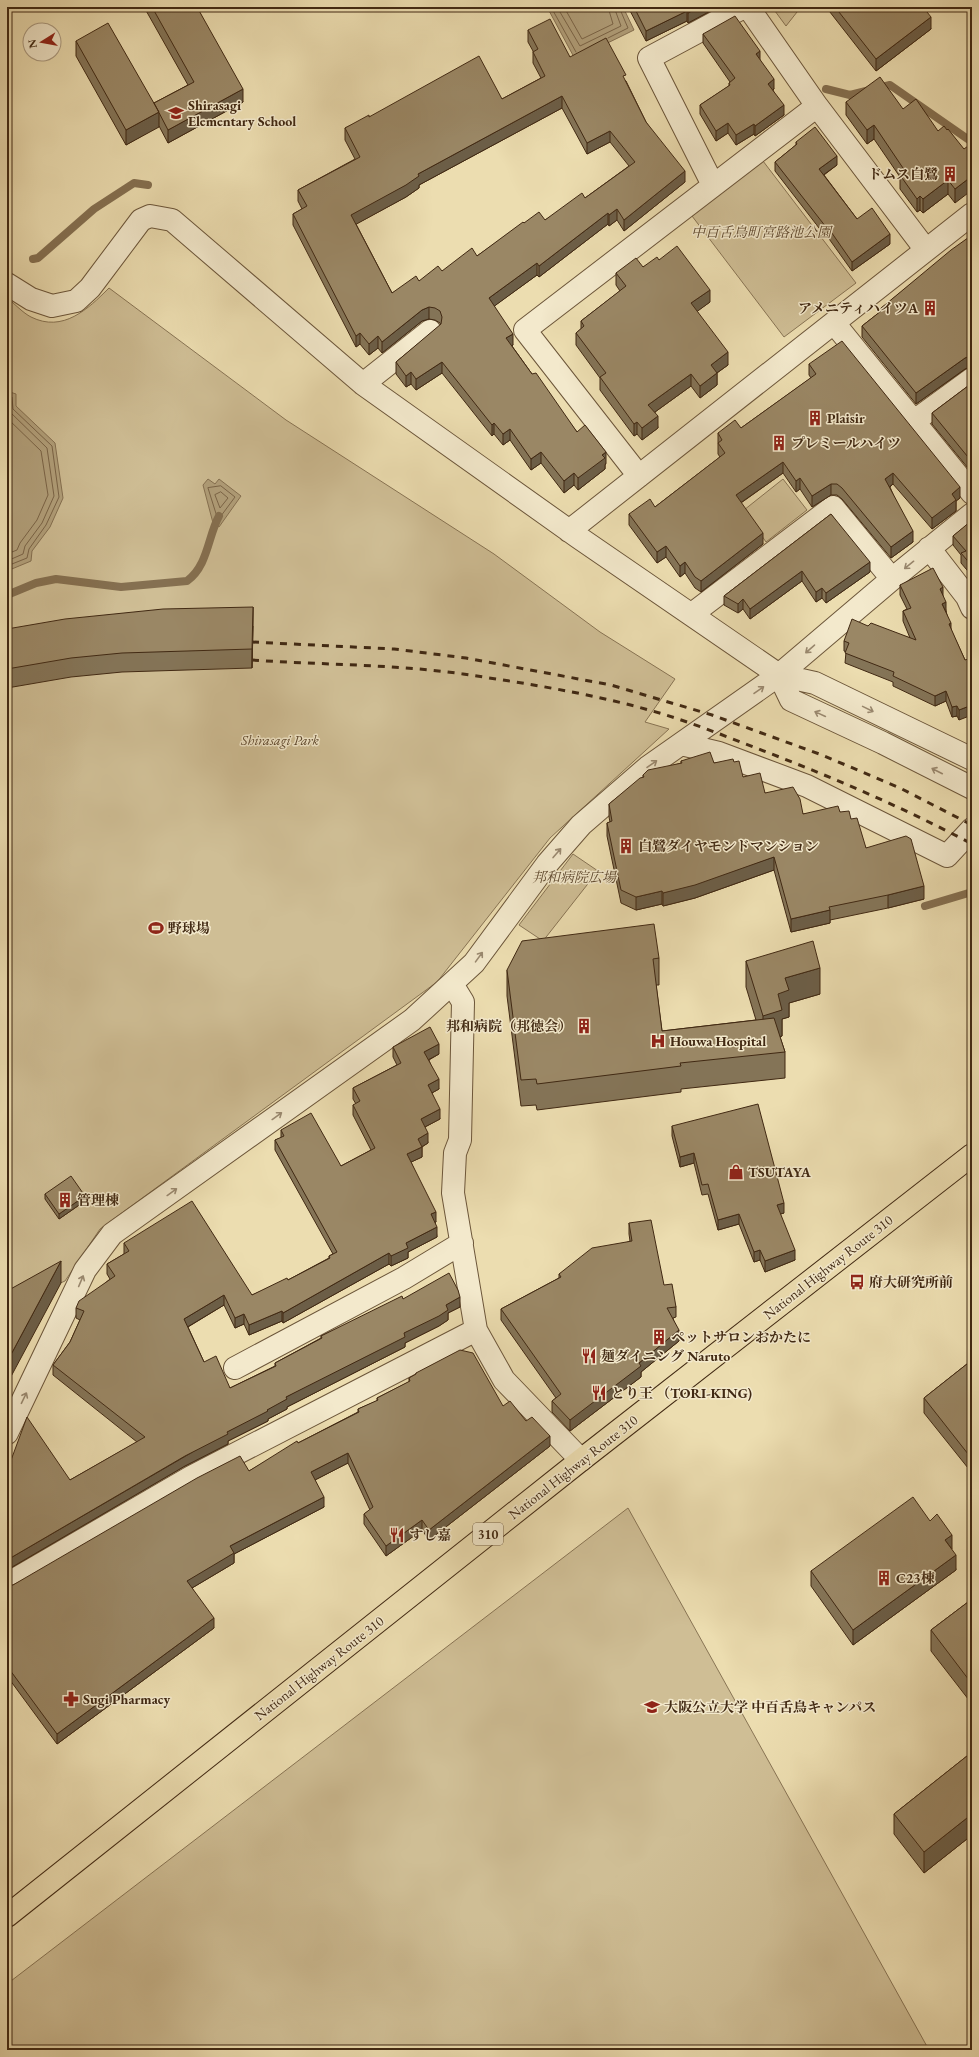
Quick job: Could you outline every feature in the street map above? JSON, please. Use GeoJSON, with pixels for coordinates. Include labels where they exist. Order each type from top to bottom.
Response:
{"type":"FeatureCollection","features":[{"type":"Feature","properties":{"kind":"highway","name":"National Highway Route 310"},"geometry":{"type":"LineString","coordinates":[[7,1916],[581,1460],[972,1155]]}},
{"type":"Feature","properties":{"kind":"street"},"geometry":{"type":"LineString","coordinates":[[713,185],[648,58],[744,7]]}},
{"type":"Feature","properties":{"kind":"street"},"geometry":{"type":"LineString","coordinates":[[748,7],[817,106],[926,250]]}},
{"type":"Feature","properties":{"kind":"street"},"geometry":{"type":"LineString","coordinates":[[639,476],[525,330],[817,106]]}},
{"type":"Feature","properties":{"kind":"street"},"geometry":{"type":"LineString","coordinates":[[569,531],[972,214]]}},
{"type":"Feature","properties":{"kind":"street"},"geometry":{"type":"LineString","coordinates":[[7,284],[31,299],[52,306],[76,301],[90,288],[141,220],[150,216],[172,220],[363,384],[569,531],[779,675],[814,683],[972,759]]}},
{"type":"Feature","properties":{"kind":"street"},"geometry":{"type":"LineString","coordinates":[[834,322],[913,422],[972,493]]}},
{"type":"Feature","properties":{"kind":"street"},"geometry":{"type":"LineString","coordinates":[[363,384],[430,332]]}},
{"type":"Feature","properties":{"kind":"street"},"geometry":{"type":"LineString","coordinates":[[913,422],[972,379]]}},
{"type":"Feature","properties":{"kind":"street"},"geometry":{"type":"LineString","coordinates":[[692,614],[833,507],[892,579]]}},
{"type":"Feature","properties":{"kind":"street"},"geometry":{"type":"LineString","coordinates":[[7,1433],[85,1270],[112,1234],[412,1020],[474,963],[547,864],[581,826],[648,767],[779,675],[929,548],[972,514]]}},
{"type":"Feature","properties":{"kind":"street"},"geometry":{"type":"LineString","coordinates":[[929,548],[967,597],[972,608]]}},
{"type":"Feature","properties":{"kind":"street"},"geometry":{"type":"LineString","coordinates":[[779,675],[790,700],[884,743],[972,788]]}},
{"type":"Feature","properties":{"kind":"street"},"geometry":{"type":"LineString","coordinates":[[681,744],[719,753],[807,786],[947,856],[972,829]]}},
{"type":"Feature","properties":{"kind":"street"},"geometry":{"type":"LineString","coordinates":[[452,984],[463,1002],[460,1140],[455,1153],[453,1193],[476,1330],[504,1380],[581,1460]]}},
{"type":"Feature","properties":{"kind":"street"},"geometry":{"type":"LineString","coordinates":[[235,1368],[404,1278],[462,1243]]}},
{"type":"Feature","properties":{"kind":"street"},"geometry":{"type":"LineString","coordinates":[[7,1584],[191,1477],[476,1330]]}},
{"type":"Feature","properties":{"kind":"green space"},"geometry":{"type":"Polygon","coordinates":[[[772,7],[801,7],[786,26],[772,7]]]}},
{"type":"Feature","properties":{"kind":"green space","name":"中百舌鳥町宮路池公園"},"geometry":{"type":"Polygon","coordinates":[[[763,161],[856,283],[784,337],[692,216],[763,161]]]}},
{"type":"Feature","properties":{"kind":"green space","name":"Shirasagi Park"},"geometry":{"type":"Polygon","coordinates":[[[109,288],[286,420],[494,554],[600,632],[675,679],[645,722],[669,729],[550,838],[437,982],[100,1229],[65,1281],[7,1306],[7,298],[31,317],[43,321],[54,322],[64,320],[84,311],[109,288]]]}},
{"type":"Feature","properties":{"kind":"green space"},"geometry":{"type":"Polygon","coordinates":[[[783,479],[807,510],[766,542],[744,510],[783,479]]]}},
{"type":"Feature","properties":{"kind":"green space","name":"邦和病院広場"},"geometry":{"type":"Polygon","coordinates":[[[573,854],[598,871],[543,941],[519,925],[573,854]]]}},
{"type":"Feature","properties":{"kind":"green space","name":"大阪公立大学 中百舌鳥キャンパス"},"geometry":{"type":"Polygon","coordinates":[[[628,1508],[929,2050],[7,2050],[7,1984],[628,1508]]]}},
{"type":"Feature","properties":{"kind":"water"},"geometry":{"type":"Polygon","coordinates":[[[547,7],[623,7],[634,30],[575,59],[547,7]]]}},
{"type":"Feature","properties":{"kind":"water"},"geometry":{"type":"Polygon","coordinates":[[[7,391],[16,394],[16,406],[55,443],[63,498],[50,527],[32,551],[31,561],[7,571],[7,391]]]}},
{"type":"Feature","properties":{"kind":"water"},"geometry":{"type":"Polygon","coordinates":[[[208,479],[215,484],[219,479],[241,496],[219,527],[213,523],[203,485],[208,479]]]}},
{"type":"Feature","properties":{"kind":"building"},"geometry":{"type":"Polygon","coordinates":[[[152,7],[197,7],[243,89],[168,130],[154,103],[194,82],[152,7]]]}},
{"type":"Feature","properties":{"kind":"building"},"geometry":{"type":"Polygon","coordinates":[[[634,7],[699,7],[688,13],[687,11],[646,31],[634,7]]]}},
{"type":"Feature","properties":{"kind":"building"},"geometry":{"type":"Polygon","coordinates":[[[835,7],[923,7],[931,17],[876,59],[835,7]]]}},
{"type":"Feature","properties":{"kind":"building"},"geometry":{"type":"Polygon","coordinates":[[[735,16],[760,51],[756,54],[774,79],[768,84],[784,105],[755,126],[754,124],[736,135],[728,123],[716,131],[700,105],[730,85],[729,83],[735,78],[703,34],[735,16]]]}},
{"type":"Feature","properties":{"kind":"building"},"geometry":{"type":"Polygon","coordinates":[[[550,19],[570,57],[606,38],[626,75],[623,76],[646,122],[685,171],[624,220],[617,209],[609,215],[608,213],[539,266],[537,263],[489,298],[513,334],[506,338],[532,374],[536,373],[577,432],[585,425],[606,452],[602,455],[605,458],[578,478],[574,473],[564,481],[541,452],[531,459],[510,429],[503,434],[494,423],[492,425],[442,362],[416,379],[411,372],[406,376],[396,362],[441,324],[442,317],[440,311],[429,307],[422,310],[382,342],[378,336],[369,344],[360,333],[356,336],[293,214],[307,206],[298,190],[360,157],[345,128],[369,115],[369,117],[479,56],[502,99],[545,76],[533,52],[538,49],[528,30],[550,19]],[[562,96],[418,174],[419,176],[406,185],[351,215],[392,293],[416,276],[419,281],[438,266],[442,271],[472,248],[477,256],[539,212],[545,220],[582,193],[585,198],[635,162],[610,131],[587,143],[562,96]]]}},
{"type":"Feature","properties":{"kind":"building"},"geometry":{"type":"Polygon","coordinates":[[[108,23],[159,112],[126,130],[76,41],[108,23]]]}},
{"type":"Feature","properties":{"kind":"building"},"geometry":{"type":"Polygon","coordinates":[[[880,77],[903,109],[916,99],[938,131],[944,126],[964,149],[972,143],[972,176],[955,189],[948,180],[923,199],[920,196],[917,199],[900,175],[905,171],[874,125],[867,130],[846,102],[880,77]]]}},
{"type":"Feature","properties":{"kind":"building"},"geometry":{"type":"Polygon","coordinates":[[[815,127],[837,156],[819,169],[857,219],[872,208],[890,234],[852,262],[827,226],[826,227],[775,162],[797,144],[796,142],[815,127]]]}},
{"type":"Feature","properties":{"kind":"building"},"geometry":{"type":"Polygon","coordinates":[[[972,235],[972,356],[965,358],[916,393],[862,326],[881,311],[880,309],[951,250],[972,235]]]}},
{"type":"Feature","properties":{"kind":"building"},"geometry":{"type":"Polygon","coordinates":[[[677,246],[710,290],[691,303],[728,352],[711,365],[717,373],[700,386],[691,374],[648,405],[658,416],[642,428],[637,422],[634,424],[600,377],[606,373],[576,333],[584,326],[581,321],[626,286],[616,273],[636,258],[643,267],[657,257],[659,260],[677,246]]]}},
{"type":"Feature","properties":{"kind":"building"},"geometry":{"type":"Polygon","coordinates":[[[842,341],[960,487],[952,494],[956,500],[932,518],[893,473],[885,479],[913,531],[891,547],[837,484],[831,484],[812,496],[800,478],[796,481],[783,462],[736,495],[763,533],[701,581],[695,577],[685,562],[680,566],[666,546],[657,552],[629,514],[650,499],[655,507],[725,453],[718,443],[722,440],[718,433],[735,420],[741,428],[816,374],[809,364],[842,341]]]}},
{"type":"Feature","properties":{"kind":"building"},"geometry":{"type":"Polygon","coordinates":[[[972,383],[972,462],[932,413],[972,383]]]}},
{"type":"Feature","properties":{"kind":"building"},"geometry":{"type":"Polygon","coordinates":[[[831,514],[870,562],[826,593],[822,588],[816,592],[802,571],[750,609],[743,599],[738,604],[724,596],[831,514]]]}},
{"type":"Feature","properties":{"kind":"building"},"geometry":{"type":"Polygon","coordinates":[[[971,521],[972,566],[961,553],[966,551],[953,536],[971,521]]]}},
{"type":"Feature","properties":{"kind":"building"},"geometry":{"type":"Polygon","coordinates":[[[933,568],[943,587],[940,589],[946,602],[942,604],[951,623],[949,624],[965,660],[971,658],[972,661],[972,705],[959,710],[957,706],[952,707],[946,691],[935,696],[893,676],[894,672],[845,653],[849,643],[844,641],[852,619],[868,626],[871,623],[916,640],[903,611],[911,608],[900,585],[933,568]]]}},
{"type":"Feature","properties":{"kind":"building"},"geometry":{"type":"Polygon","coordinates":[[[253,607],[252,649],[122,653],[71,658],[7,669],[7,629],[65,619],[163,609],[253,607]]]}},
{"type":"Feature","properties":{"kind":"building"},"geometry":{"type":"Polygon","coordinates":[[[710,752],[714,763],[733,759],[734,762],[739,761],[743,777],[760,773],[765,793],[793,787],[800,799],[803,814],[838,806],[840,812],[849,811],[851,819],[857,818],[866,848],[906,836],[911,839],[924,886],[829,907],[830,910],[791,919],[774,857],[695,885],[663,893],[662,891],[636,897],[621,890],[607,823],[612,821],[609,804],[640,778],[644,777],[643,775],[648,770],[682,763],[681,761],[710,752]]]}},
{"type":"Feature","properties":{"kind":"building","name":"邦和病院（邦徳会）"},"geometry":{"type":"Polygon","coordinates":[[[654,924],[659,958],[653,959],[662,1031],[774,1018],[785,1052],[680,1063],[681,1066],[537,1084],[536,1079],[521,1080],[507,970],[522,941],[654,924]]]}},
{"type":"Feature","properties":{"kind":"building"},"geometry":{"type":"Polygon","coordinates":[[[813,941],[820,968],[785,978],[789,990],[778,994],[782,1010],[763,1016],[746,961],[813,941]]]}},
{"type":"Feature","properties":{"kind":"building"},"geometry":{"type":"Polygon","coordinates":[[[430,1027],[439,1044],[424,1052],[439,1079],[428,1085],[440,1109],[421,1119],[428,1133],[418,1139],[422,1147],[407,1154],[436,1212],[431,1214],[437,1227],[406,1243],[408,1248],[391,1256],[389,1253],[283,1313],[282,1311],[249,1325],[244,1314],[235,1318],[224,1295],[184,1319],[204,1362],[216,1356],[230,1388],[276,1366],[275,1363],[322,1338],[321,1336],[402,1296],[403,1299],[449,1273],[460,1297],[446,1305],[448,1310],[439,1316],[404,1333],[405,1337],[286,1397],[287,1399],[267,1410],[268,1411],[227,1432],[228,1434],[185,1456],[7,1560],[7,1471],[27,1417],[70,1480],[145,1437],[53,1365],[70,1342],[84,1311],[76,1308],[79,1301],[115,1276],[107,1264],[129,1251],[124,1243],[192,1201],[252,1295],[287,1278],[288,1280],[330,1258],[329,1256],[337,1252],[275,1140],[284,1136],[281,1130],[311,1113],[341,1166],[375,1148],[353,1105],[360,1101],[353,1088],[401,1063],[393,1047],[430,1027]]]}},
{"type":"Feature","properties":{"kind":"building","name":"TSUTAYA"},"geometry":{"type":"Polygon","coordinates":[[[758,1104],[784,1203],[777,1205],[795,1250],[765,1261],[760,1250],[754,1252],[739,1214],[718,1220],[708,1184],[702,1185],[694,1153],[680,1157],[672,1126],[758,1104]]]}},
{"type":"Feature","properties":{"kind":"building","name":"管理棟"},"geometry":{"type":"Polygon","coordinates":[[[71,1176],[85,1196],[59,1214],[45,1194],[71,1176]]]}},
{"type":"Feature","properties":{"kind":"building"},"geometry":{"type":"Polygon","coordinates":[[[651,1220],[664,1285],[672,1284],[676,1307],[667,1308],[679,1330],[639,1363],[641,1366],[570,1420],[552,1401],[561,1394],[501,1309],[561,1277],[559,1274],[592,1248],[632,1241],[629,1223],[651,1220]]]}},
{"type":"Feature","properties":{"kind":"building"},"geometry":{"type":"Polygon","coordinates":[[[61,1261],[7,1362],[7,1291],[61,1261]]]}},
{"type":"Feature","properties":{"kind":"building"},"geometry":{"type":"Polygon","coordinates":[[[460,1350],[473,1353],[503,1406],[510,1401],[526,1421],[532,1417],[550,1436],[429,1530],[422,1520],[386,1546],[364,1514],[373,1507],[348,1453],[311,1472],[324,1497],[230,1546],[234,1553],[187,1581],[214,1618],[57,1734],[7,1666],[7,1662],[9,1660],[7,1658],[7,1586],[13,1585],[197,1478],[240,1456],[249,1471],[297,1441],[298,1443],[359,1412],[358,1409],[378,1400],[377,1398],[410,1381],[409,1378],[416,1373],[460,1350]]]}},
{"type":"Feature","properties":{"kind":"building"},"geometry":{"type":"Polygon","coordinates":[[[972,1360],[972,1459],[924,1398],[972,1360]]]}},
{"type":"Feature","properties":{"kind":"building","name":"C23棟"},"geometry":{"type":"Polygon","coordinates":[[[913,1497],[930,1521],[937,1514],[952,1535],[945,1540],[956,1555],[853,1630],[811,1571],[913,1497]]]}},
{"type":"Feature","properties":{"kind":"building"},"geometry":{"type":"Polygon","coordinates":[[[972,1599],[972,1684],[931,1630],[972,1599]]]}},
{"type":"Feature","properties":{"kind":"building"},"geometry":{"type":"Polygon","coordinates":[[[972,1752],[972,1814],[924,1852],[894,1814],[972,1752]]]}},
{"type":"Feature","properties":{"kind":"waterway"},"geometry":{"type":"LineString","coordinates":[[826,89],[850,95],[890,85],[972,142]]}},
{"type":"Feature","properties":{"kind":"waterway"},"geometry":{"type":"LineString","coordinates":[[33,259],[38,258],[94,209],[134,183],[148,185]]}},
{"type":"Feature","properties":{"kind":"waterway"},"geometry":{"type":"LineString","coordinates":[[7,595],[36,583],[56,579],[121,587],[187,581],[194,575],[203,559],[219,516]]}},
{"type":"Feature","properties":{"kind":"waterway"},"geometry":{"type":"LineString","coordinates":[[925,906],[972,892]]}},
{"type":"Feature","properties":{"kind":"railway"},"geometry":{"type":"LineString","coordinates":[[252,642],[394,649],[466,658],[611,685],[712,715],[822,755],[900,788],[972,825]]}},
{"type":"Feature","properties":{"kind":"railway"},"geometry":{"type":"LineString","coordinates":[[252,660],[384,666],[463,674],[540,686],[641,708],[705,728],[821,774],[897,807],[972,844]]}},
{"type":"Feature","properties":{"kind":"place","name":"Shirasagi Elementary School"},"geometry":{"type":"Point","coordinates":[176,113]}},
{"type":"Feature","properties":{"kind":"place","name":"ドムス白鷺"},"geometry":{"type":"Point","coordinates":[950,174]}},
{"type":"Feature","properties":{"kind":"place","name":"アメニティハイツA"},"geometry":{"type":"Point","coordinates":[930,308]}},
{"type":"Feature","properties":{"kind":"place","name":"Plaisir"},"geometry":{"type":"Point","coordinates":[815,418]}},
{"type":"Feature","properties":{"kind":"place","name":"プレミールハイツ"},"geometry":{"type":"Point","coordinates":[779,443]}},
{"type":"Feature","properties":{"kind":"place","name":"白鷺ダイヤモンドマンション"},"geometry":{"type":"Point","coordinates":[626,846]}},
{"type":"Feature","properties":{"kind":"place","name":"野球場"},"geometry":{"type":"Point","coordinates":[156,928]}},
{"type":"Feature","properties":{"kind":"place","name":"邦和病院（邦徳会）"},"geometry":{"type":"Point","coordinates":[584,1026]}},
{"type":"Feature","properties":{"kind":"place","name":"Houwa Hospital"},"geometry":{"type":"Point","coordinates":[658,1041]}},
{"type":"Feature","properties":{"kind":"place","name":"TSUTAYA"},"geometry":{"type":"Point","coordinates":[736,1172]}},
{"type":"Feature","properties":{"kind":"place","name":"管理棟"},"geometry":{"type":"Point","coordinates":[65,1200]}},
{"type":"Feature","properties":{"kind":"place","name":"府大研究所前"},"geometry":{"type":"Point","coordinates":[857,1282]}},
{"type":"Feature","properties":{"kind":"place","name":"ペットサロンおかたに"},"geometry":{"type":"Point","coordinates":[659,1337]}},
{"type":"Feature","properties":{"kind":"place","name":"麺ダイニング Naruto"},"geometry":{"type":"Point","coordinates":[589,1356]}},
{"type":"Feature","properties":{"kind":"place","name":"とり王 （TORI-KING)"},"geometry":{"type":"Point","coordinates":[599,1393]}},
{"type":"Feature","properties":{"kind":"place","name":"すし嘉"},"geometry":{"type":"Point","coordinates":[397,1535]}},
{"type":"Feature","properties":{"kind":"place","name":"C23棟"},"geometry":{"type":"Point","coordinates":[884,1578]}},
{"type":"Feature","properties":{"kind":"place","name":"Sugi Pharmacy"},"geometry":{"type":"Point","coordinates":[71,1699]}},
{"type":"Feature","properties":{"kind":"place","name":"大阪公立大学 中百舌鳥キャンパス"},"geometry":{"type":"Point","coordinates":[652,1707]}}]}
